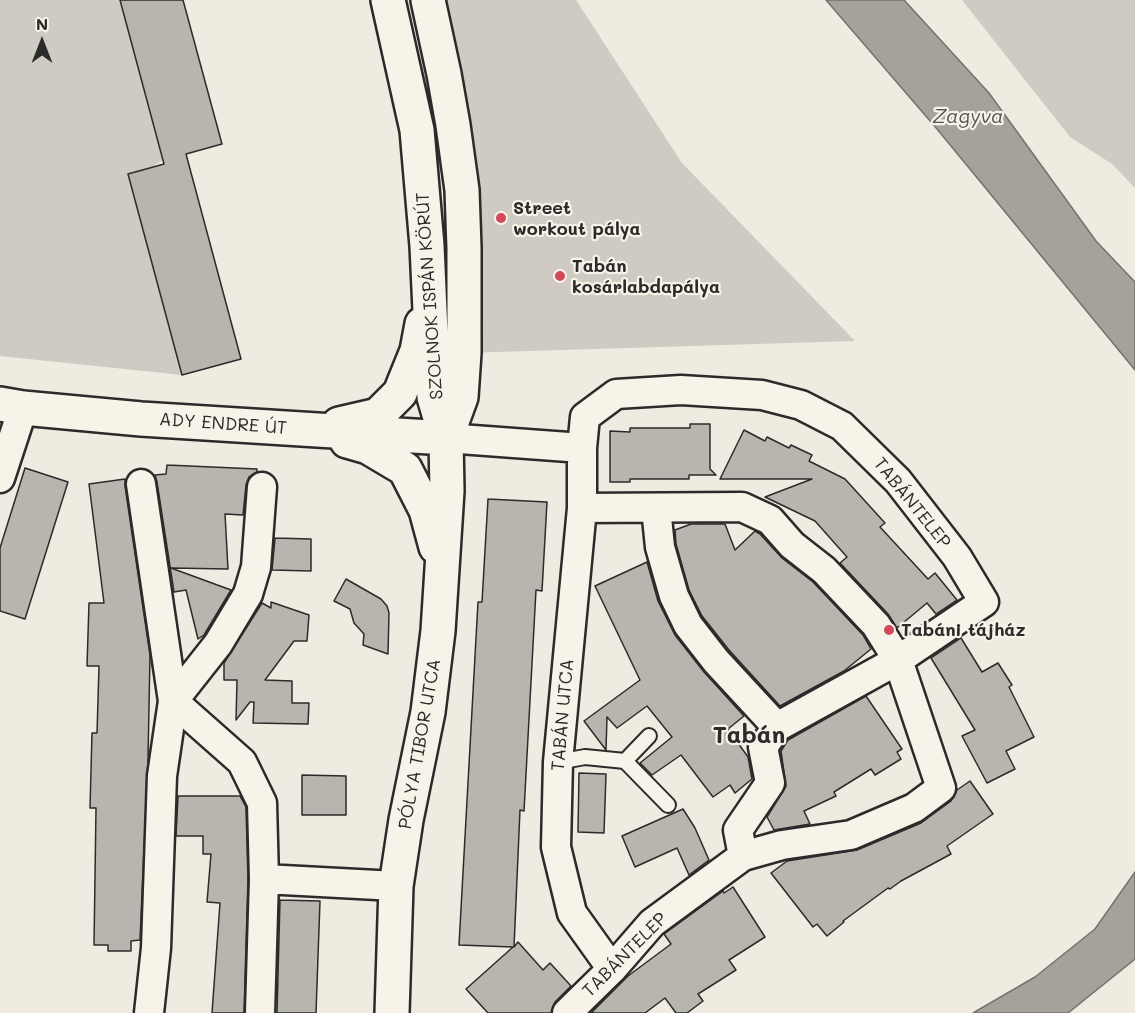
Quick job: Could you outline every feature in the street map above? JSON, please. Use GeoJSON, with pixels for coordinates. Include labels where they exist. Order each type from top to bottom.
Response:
{"type":"FeatureCollection","features":[{"type":"Feature","properties":{"kind":"street","name":"SZOLNOK ISPÁN KÖRÚT"},"geometry":{"type":"LineString","coordinates":[[388,0],[417,130],[427,246],[434,397],[446,438]]}},
{"type":"Feature","properties":{"kind":"street","name":"SZOLNOK ISPÁN KÖRÚT"},"geometry":{"type":"LineString","coordinates":[[428,0],[453,125],[462,190],[464,236],[464,353],[461,397],[446,438]]}},
{"type":"Feature","properties":{"kind":"street"},"geometry":{"type":"LineString","coordinates":[[311,430],[378,415],[400,393],[417,351],[428,296]]}},
{"type":"Feature","properties":{"kind":"street","name":"TABÁNTELEP"},"geometry":{"type":"LineString","coordinates":[[582,448],[585,417],[616,394],[681,390],[762,395],[801,405],[842,426],[898,481],[957,557],[984,602],[898,660],[777,728]]}},
{"type":"Feature","properties":{"kind":"street"},"geometry":{"type":"LineString","coordinates":[[0,478],[12,406]]}},
{"type":"Feature","properties":{"kind":"street","name":"ADY ENDRE ÚT"},"geometry":{"type":"LineString","coordinates":[[12,406],[141,419],[446,438]]}},
{"type":"Feature","properties":{"kind":"street"},"geometry":{"type":"LineString","coordinates":[[311,430],[368,447],[405,469],[426,510],[442,566]]}},
{"type":"Feature","properties":{"kind":"street"},"geometry":{"type":"LineString","coordinates":[[446,438],[582,448]]}},
{"type":"Feature","properties":{"kind":"street","name":"PÓLYA TIBOR UTCA"},"geometry":{"type":"LineString","coordinates":[[392,1013],[396,886],[406,820],[428,712],[438,631],[447,492],[446,438]]}},
{"type":"Feature","properties":{"kind":"street","name":"TABÁN UTCA"},"geometry":{"type":"LineString","coordinates":[[582,448],[582,508],[558,762],[556,847],[572,913],[612,969]]}},
{"type":"Feature","properties":{"kind":"street"},"geometry":{"type":"LineString","coordinates":[[141,484],[173,701],[162,776],[156,948],[149,1013]]}},
{"type":"Feature","properties":{"kind":"street"},"geometry":{"type":"LineString","coordinates":[[173,701],[218,644],[248,594],[256,567],[262,487]]}},
{"type":"Feature","properties":{"kind":"street","name":"TABÁNTELEP"},"geometry":{"type":"LineString","coordinates":[[567,1013],[612,969],[652,923],[743,856],[782,845],[851,835],[914,808],[941,788],[898,660],[876,625],[824,570],[792,545],[770,520],[742,507],[582,508]]}},
{"type":"Feature","properties":{"kind":"street"},"geometry":{"type":"LineString","coordinates":[[656,508],[660,548],[674,596],[688,625],[754,705],[777,728],[763,747],[770,783],[738,830],[743,856]]}},
{"type":"Feature","properties":{"kind":"street"},"geometry":{"type":"LineString","coordinates":[[173,701],[242,762],[262,803],[264,879],[260,1013]]}},
{"type":"Feature","properties":{"kind":"street"},"geometry":{"type":"LineString","coordinates":[[264,879],[396,886]]}},
{"type":"Feature","properties":{"kind":"lane"},"geometry":{"type":"LineString","coordinates":[[625,761],[649,736]]}},
{"type":"Feature","properties":{"kind":"lane"},"geometry":{"type":"LineString","coordinates":[[558,762],[585,757],[625,761],[668,805]]}},
{"type":"Feature","properties":{"kind":"shaded area"},"geometry":{"type":"Polygon","coordinates":[[[0,0],[120,0],[163,160],[150,168],[128,174],[182,375],[0,356],[0,0]]]}},
{"type":"Feature","properties":{"kind":"shaded area"},"geometry":{"type":"Polygon","coordinates":[[[428,0],[576,0],[682,163],[855,341],[464,353],[428,0]]]}},
{"type":"Feature","properties":{"kind":"shaded area"},"geometry":{"type":"Polygon","coordinates":[[[962,0],[1135,0],[1135,188],[1112,164],[1070,137],[962,0]]]}},
{"type":"Feature","properties":{"kind":"water","name":"Zagyva"},"geometry":{"type":"Polygon","coordinates":[[[826,0],[904,0],[989,93],[1096,241],[1135,282],[1135,370],[937,129],[826,0]]]}},
{"type":"Feature","properties":{"kind":"water"},"geometry":{"type":"Polygon","coordinates":[[[1135,872],[1135,959],[1068,1013],[973,1013],[1035,977],[1095,929],[1135,872]]]}},
{"type":"Feature","properties":{"kind":"building"},"geometry":{"type":"Polygon","coordinates":[[[120,0],[183,0],[222,144],[186,154],[241,359],[182,375],[128,174],[164,164],[120,0]]]}},
{"type":"Feature","properties":{"kind":"building"},"geometry":{"type":"Polygon","coordinates":[[[690,424],[710,424],[710,469],[716,475],[689,475],[689,479],[630,479],[630,482],[610,482],[610,431],[630,432],[630,428],[690,428],[690,424]]]}},
{"type":"Feature","properties":{"kind":"building"},"geometry":{"type":"Polygon","coordinates":[[[744,430],[765,441],[767,437],[789,448],[791,445],[812,455],[809,461],[845,479],[885,523],[880,527],[928,579],[935,573],[957,600],[936,614],[927,603],[897,628],[888,614],[840,563],[847,557],[815,521],[765,497],[812,479],[720,479],[744,430]]]}},
{"type":"Feature","properties":{"kind":"building"},"geometry":{"type":"Polygon","coordinates":[[[167,465],[257,469],[257,472],[249,477],[246,485],[243,515],[225,514],[228,569],[171,568],[231,590],[204,635],[198,639],[186,590],[174,592],[155,475],[166,474],[167,465]]]}},
{"type":"Feature","properties":{"kind":"building"},"geometry":{"type":"Polygon","coordinates":[[[25,468],[68,482],[25,619],[0,611],[0,548],[25,468]]]}},
{"type":"Feature","properties":{"kind":"building"},"geometry":{"type":"Polygon","coordinates":[[[125,479],[150,655],[148,760],[140,940],[131,941],[131,951],[108,951],[108,945],[94,945],[96,808],[90,808],[92,733],[97,733],[99,666],[87,666],[89,603],[104,603],[89,484],[125,479]]]}},
{"type":"Feature","properties":{"kind":"building"},"geometry":{"type":"Polygon","coordinates":[[[488,499],[547,502],[542,591],[536,590],[524,811],[520,810],[514,947],[518,942],[543,970],[550,963],[571,986],[555,1002],[551,1013],[488,1013],[466,989],[513,947],[459,945],[478,602],[482,602],[488,499]]]}},
{"type":"Feature","properties":{"kind":"building"},"geometry":{"type":"Polygon","coordinates":[[[691,524],[725,524],[735,550],[755,531],[760,534],[782,558],[813,582],[863,635],[871,649],[844,671],[780,706],[729,650],[702,616],[689,590],[676,544],[675,530],[691,524]]]}},
{"type":"Feature","properties":{"kind":"building"},"geometry":{"type":"Polygon","coordinates":[[[275,538],[311,539],[311,571],[272,570],[275,538]]]}},
{"type":"Feature","properties":{"kind":"building"},"geometry":{"type":"Polygon","coordinates":[[[647,562],[658,601],[675,635],[704,672],[744,716],[728,729],[748,757],[752,779],[735,793],[730,785],[713,797],[681,755],[652,775],[640,763],[672,737],[647,706],[617,728],[607,717],[606,750],[584,721],[640,680],[595,586],[647,562]]]}},
{"type":"Feature","properties":{"kind":"building"},"geometry":{"type":"Polygon","coordinates":[[[346,579],[381,599],[387,606],[389,613],[388,654],[363,645],[364,634],[354,623],[350,609],[334,601],[346,579]]]}},
{"type":"Feature","properties":{"kind":"building"},"geometry":{"type":"Polygon","coordinates":[[[271,602],[309,615],[307,641],[294,641],[265,680],[292,681],[292,703],[309,703],[308,724],[253,723],[254,702],[250,702],[236,720],[237,680],[224,680],[224,663],[262,603],[271,608],[271,602]]]}},
{"type":"Feature","properties":{"kind":"building"},"geometry":{"type":"Polygon","coordinates":[[[961,638],[982,672],[998,663],[1012,685],[1009,687],[1034,737],[1006,751],[1015,769],[987,783],[962,736],[975,730],[931,658],[961,638]]]}},
{"type":"Feature","properties":{"kind":"building"},"geometry":{"type":"Polygon","coordinates":[[[866,696],[902,749],[897,752],[901,759],[875,775],[871,769],[834,792],[836,796],[804,811],[810,824],[774,830],[767,817],[786,786],[781,751],[788,740],[866,696]]]}},
{"type":"Feature","properties":{"kind":"building"},"geometry":{"type":"Polygon","coordinates":[[[579,773],[606,774],[604,833],[578,832],[579,773]]]}},
{"type":"Feature","properties":{"kind":"building"},"geometry":{"type":"Polygon","coordinates":[[[302,775],[346,776],[346,815],[302,815],[302,775]]]}},
{"type":"Feature","properties":{"kind":"building"},"geometry":{"type":"Polygon","coordinates":[[[970,781],[993,814],[947,846],[951,854],[890,889],[888,888],[843,921],[827,936],[817,924],[813,927],[771,873],[787,861],[857,850],[921,823],[951,801],[957,790],[970,781]]]}},
{"type":"Feature","properties":{"kind":"building"},"geometry":{"type":"Polygon","coordinates":[[[178,796],[240,796],[246,807],[248,879],[244,1013],[212,1013],[220,903],[207,902],[211,854],[203,854],[203,836],[176,836],[178,796]]]}},
{"type":"Feature","properties":{"kind":"building"},"geometry":{"type":"Polygon","coordinates":[[[683,809],[695,828],[709,860],[689,875],[677,848],[635,867],[622,836],[683,809]]]}},
{"type":"Feature","properties":{"kind":"building"},"geometry":{"type":"Polygon","coordinates":[[[733,887],[765,937],[729,960],[736,970],[698,994],[703,1001],[687,1013],[676,1013],[665,998],[645,1013],[591,1013],[628,976],[671,944],[664,934],[723,891],[724,893],[733,887]]]}},
{"type":"Feature","properties":{"kind":"building"},"geometry":{"type":"Polygon","coordinates":[[[280,900],[320,901],[316,1013],[277,1013],[280,900]]]}},
{"type":"Feature","properties":{"kind":"place","name":"Street workout pálya"},"geometry":{"type":"Point","coordinates":[501,218]}},
{"type":"Feature","properties":{"kind":"place","name":"Tabán kosárlabdapálya"},"geometry":{"type":"Point","coordinates":[560,276]}},
{"type":"Feature","properties":{"kind":"place","name":"Tabáni tájház"},"geometry":{"type":"Point","coordinates":[889,630]}},
{"type":"Feature","properties":{"kind":"district","name":"Tabán"},"geometry":{"type":"Point","coordinates":[749,736]}}]}
